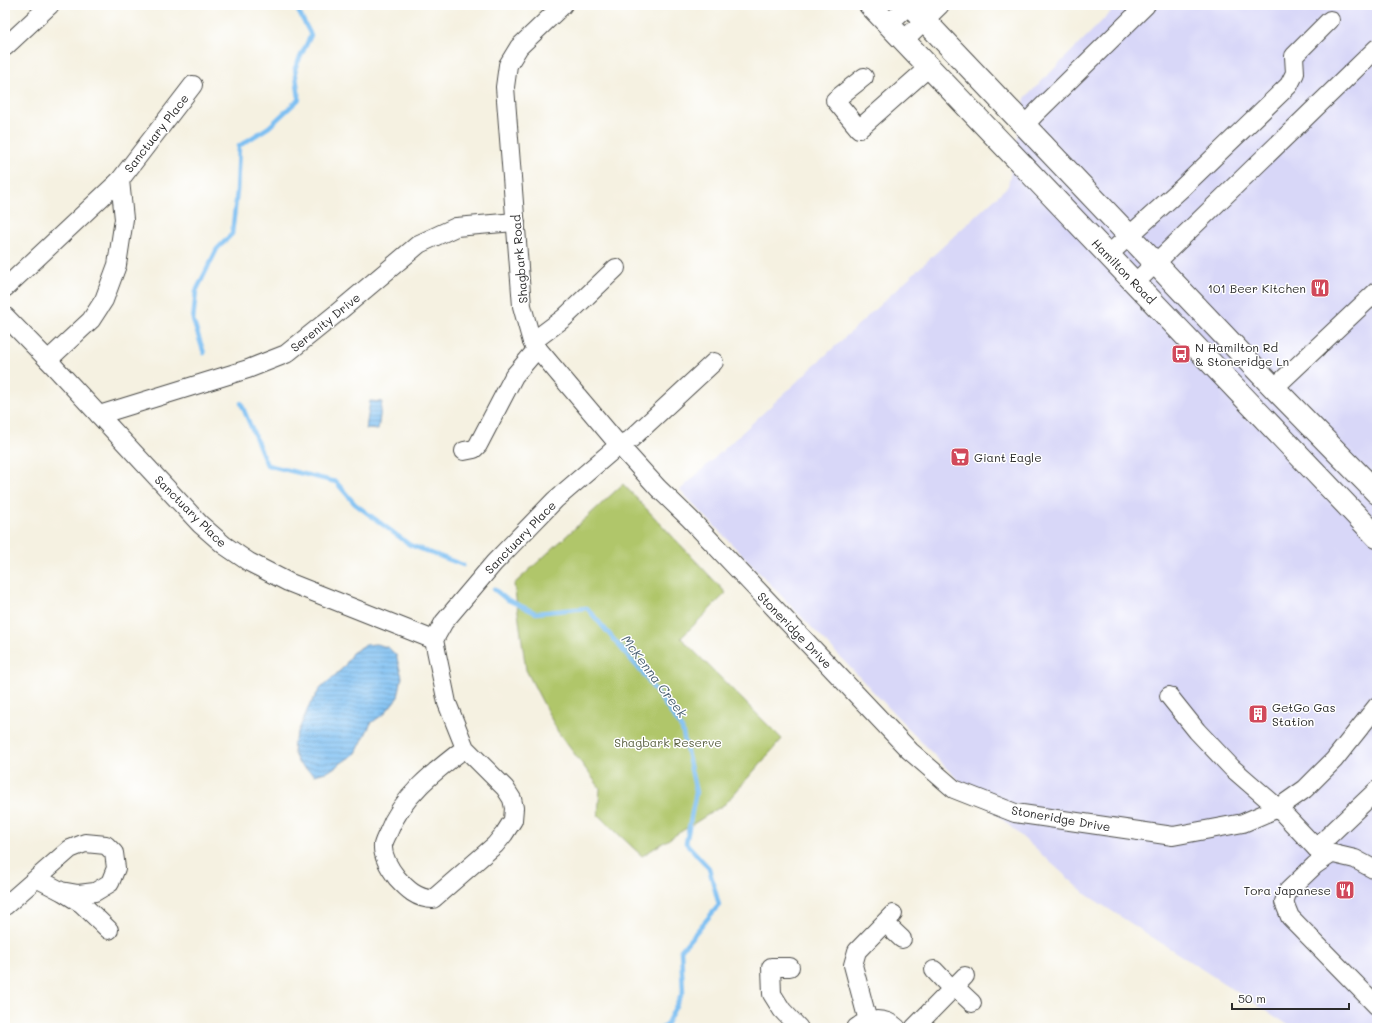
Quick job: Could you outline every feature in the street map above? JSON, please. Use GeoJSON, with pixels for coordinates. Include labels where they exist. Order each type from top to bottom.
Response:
{"type":"FeatureCollection","features":[{"type":"Feature","properties":{"kind":"main road","name":"Hamilton Road"},"geometry":{"type":"LineString","coordinates":[[870,5],[1377,538]]}},
{"type":"Feature","properties":{"kind":"main road"},"geometry":{"type":"LineString","coordinates":[[914,10],[1129,236],[1156,262],[1274,388],[1377,493]]}},
{"type":"Feature","properties":{"kind":"street","name":"Shagbark Road"},"geometry":{"type":"LineString","coordinates":[[562,5],[519,46],[508,65],[505,87],[522,306],[535,345],[618,445],[658,488]]}},
{"type":"Feature","properties":{"kind":"street"},"geometry":{"type":"LineString","coordinates":[[888,24],[914,10],[940,5]]}},
{"type":"Feature","properties":{"kind":"street"},"geometry":{"type":"LineString","coordinates":[[1024,126],[1146,5]]}},
{"type":"Feature","properties":{"kind":"street"},"geometry":{"type":"LineString","coordinates":[[5,47],[43,7]]}},
{"type":"Feature","properties":{"kind":"street"},"geometry":{"type":"LineString","coordinates":[[904,40],[914,10]]}},
{"type":"Feature","properties":{"kind":"street"},"geometry":{"type":"LineString","coordinates":[[1108,255],[1289,85],[1295,73],[1294,56],[1330,20]]}},
{"type":"Feature","properties":{"kind":"street"},"geometry":{"type":"LineString","coordinates":[[1134,283],[1377,48]]}},
{"type":"Feature","properties":{"kind":"street"},"geometry":{"type":"LineString","coordinates":[[864,77],[835,100],[859,129],[929,67]]}},
{"type":"Feature","properties":{"kind":"street","name":"Sanctuary Place"},"geometry":{"type":"LineString","coordinates":[[5,288],[120,180],[193,85]]}},
{"type":"Feature","properties":{"kind":"street","name":"Sanctuary Place"},"geometry":{"type":"LineString","coordinates":[[48,360],[90,320],[104,300],[117,265],[124,219],[120,180]]}},
{"type":"Feature","properties":{"kind":"street","name":"Serenity Drive"},"geometry":{"type":"LineString","coordinates":[[99,415],[248,369],[286,354],[420,244],[456,227],[516,222]]}},
{"type":"Feature","properties":{"kind":"street"},"geometry":{"type":"LineString","coordinates":[[464,451],[474,449],[478,445],[514,376],[535,345],[616,268]]}},
{"type":"Feature","properties":{"kind":"street"},"geometry":{"type":"LineString","coordinates":[[1274,388],[1377,291]]}},
{"type":"Feature","properties":{"kind":"street","name":"Sanctuary Place"},"geometry":{"type":"LineString","coordinates":[[5,316],[48,360],[200,524],[224,545],[249,562],[288,582],[434,640],[444,622],[494,563],[555,500],[618,445],[631,439],[714,362]]}},
{"type":"Feature","properties":{"kind":"street"},"geometry":{"type":"LineString","coordinates":[[1313,351],[1332,353]]}},
{"type":"Feature","properties":{"kind":"street","name":"Stoneridge Drive"},"geometry":{"type":"LineString","coordinates":[[658,488],[690,519],[910,751],[954,789],[1015,813],[1173,836],[1243,823],[1278,808],[1305,789],[1334,760],[1377,706]]}},
{"type":"Feature","properties":{"kind":"street"},"geometry":{"type":"LineString","coordinates":[[434,640],[447,703],[465,748],[505,788],[512,799],[514,808],[513,820],[495,845],[433,898],[425,899],[416,895],[405,886],[391,871],[386,860],[383,845],[403,804],[435,771],[465,748]]}},
{"type":"Feature","properties":{"kind":"street"},"geometry":{"type":"LineString","coordinates":[[1169,696],[1197,731],[1232,768],[1278,808],[1323,851],[1355,859],[1377,870]]}},
{"type":"Feature","properties":{"kind":"street"},"geometry":{"type":"LineString","coordinates":[[1375,796],[1323,851],[1315,866],[1288,891],[1284,902],[1290,917],[1377,1006]]}},
{"type":"Feature","properties":{"kind":"street"},"geometry":{"type":"LineString","coordinates":[[5,906],[38,879],[70,849],[85,843],[106,845],[114,853],[116,868],[110,883],[95,892],[78,894],[61,891]]}},
{"type":"Feature","properties":{"kind":"street"},"geometry":{"type":"LineString","coordinates":[[38,879],[82,904],[109,930]]}},
{"type":"Feature","properties":{"kind":"street"},"geometry":{"type":"LineString","coordinates":[[897,1028],[885,1021],[875,1020],[862,1025],[853,965],[846,961],[889,918],[902,939]]}},
{"type":"Feature","properties":{"kind":"street"},"geometry":{"type":"LineString","coordinates":[[790,967],[770,967],[772,994],[782,1010],[799,1028]]}},
{"type":"Feature","properties":{"kind":"street"},"geometry":{"type":"LineString","coordinates":[[934,970],[957,984],[972,1004]]}},
{"type":"Feature","properties":{"kind":"street"},"geometry":{"type":"LineString","coordinates":[[914,1028],[957,984]]}},
{"type":"Feature","properties":{"kind":"shaded area"},"geometry":{"type":"Polygon","coordinates":[[[1118,5],[1377,5],[1377,1028],[1293,1028],[1087,895],[955,777],[680,490],[1008,186],[1025,98],[1118,5]]]}},
{"type":"Feature","properties":{"kind":"green space","name":"Shagbark Reserve"},"geometry":{"type":"Polygon","coordinates":[[[623,484],[726,593],[681,638],[782,739],[725,804],[642,856],[598,815],[600,788],[558,732],[526,670],[514,584],[623,484]]]}},
{"type":"Feature","properties":{"kind":"water"},"geometry":{"type":"Polygon","coordinates":[[[370,401],[382,402],[378,430],[366,429],[370,401]]]}},
{"type":"Feature","properties":{"kind":"water"},"geometry":{"type":"Polygon","coordinates":[[[376,644],[388,647],[396,655],[402,677],[398,697],[384,714],[371,723],[356,753],[329,771],[315,775],[299,764],[294,754],[293,744],[309,706],[320,689],[344,667],[352,653],[365,645],[376,644]]]}},
{"type":"Feature","properties":{"kind":"waterway","name":"McKenna Creek"},"geometry":{"type":"LineString","coordinates":[[204,353],[193,320],[196,291],[217,249],[232,234],[237,191],[239,146],[269,127],[299,99],[295,68],[311,35],[295,5]]}},
{"type":"Feature","properties":{"kind":"waterway","name":"McKenna Creek"},"geometry":{"type":"LineString","coordinates":[[241,403],[267,465],[336,482],[355,504],[410,545],[463,565]]}},
{"type":"Feature","properties":{"kind":"waterway","name":"McKenna Creek"},"geometry":{"type":"LineString","coordinates":[[494,589],[506,599],[536,613],[587,608],[645,676],[682,729],[696,792],[686,843],[709,868],[719,905],[681,950],[683,992],[665,1027],[662,1028]]}},
{"type":"Feature","properties":{"kind":"place","name":"101 Beer Kitchen"},"geometry":{"type":"Point","coordinates":[1320,288]}},
{"type":"Feature","properties":{"kind":"place","name":"N Hamilton Rd & Stoneridge Ln"},"geometry":{"type":"Point","coordinates":[1181,354]}},
{"type":"Feature","properties":{"kind":"place","name":"Giant Eagle"},"geometry":{"type":"Point","coordinates":[960,457]}},
{"type":"Feature","properties":{"kind":"place","name":"GetGo Gas Station"},"geometry":{"type":"Point","coordinates":[1258,714]}},
{"type":"Feature","properties":{"kind":"place","name":"Tora Japanese"},"geometry":{"type":"Point","coordinates":[1345,890]}}]}
